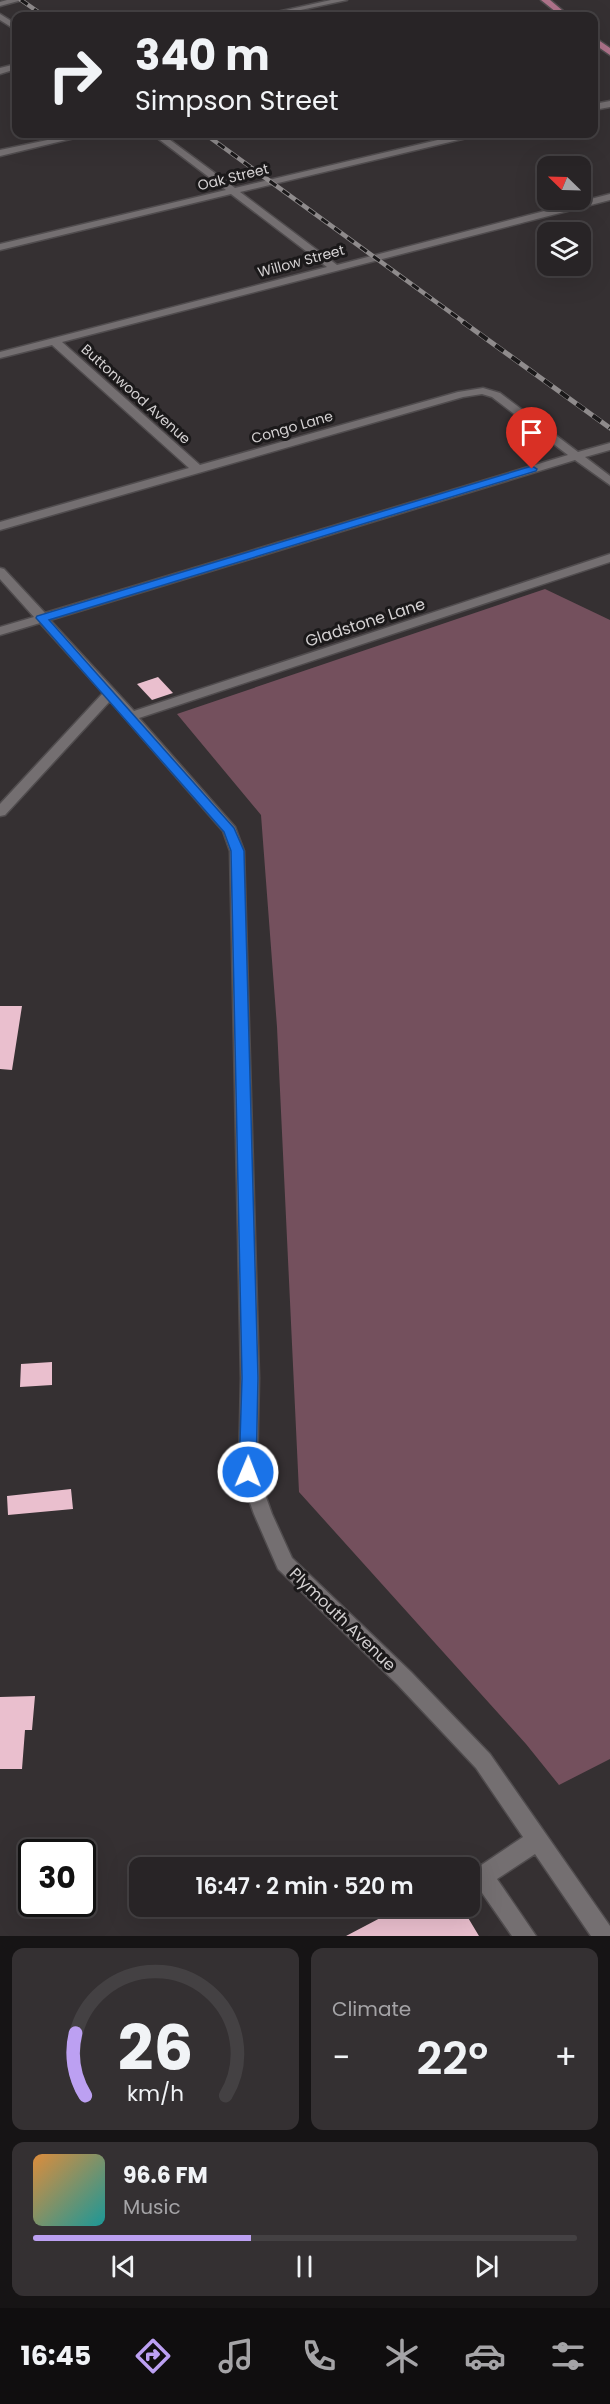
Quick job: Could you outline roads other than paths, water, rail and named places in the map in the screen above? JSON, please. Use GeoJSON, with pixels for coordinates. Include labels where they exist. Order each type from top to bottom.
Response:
{"type":"FeatureCollection","features":[{"type":"Feature","properties":{"kind":"main road"},"geometry":{"type":"LineString","coordinates":[[545,0],[560,12]]}},
{"type":"Feature","properties":{"kind":"street"},"geometry":{"type":"LineString","coordinates":[[0,4],[18,0]]}},
{"type":"Feature","properties":{"kind":"street"},"geometry":{"type":"LineString","coordinates":[[283,12],[343,0]]}},
{"type":"Feature","properties":{"kind":"street"},"geometry":{"type":"LineString","coordinates":[[0,153],[69,138]]}},
{"type":"Feature","properties":{"kind":"street"},"geometry":{"type":"LineString","coordinates":[[162,138],[335,268]]}},
{"type":"Feature","properties":{"kind":"street","name":"Oak Street"},"geometry":{"type":"LineString","coordinates":[[0,247],[455,138]]}},
{"type":"Feature","properties":{"kind":"street","name":"Willow Street"},"geometry":{"type":"LineString","coordinates":[[0,355],[610,198]]}},
{"type":"Feature","properties":{"kind":"street","name":"Buttonwood Avenue"},"geometry":{"type":"LineString","coordinates":[[54,341],[197,469]]}},
{"type":"Feature","properties":{"kind":"street","name":"Congo Lane"},"geometry":{"type":"LineString","coordinates":[[0,526],[450,397],[483,391],[496,395],[577,455]]}},
{"type":"Feature","properties":{"kind":"street"},"geometry":{"type":"LineString","coordinates":[[0,632],[610,446]]}},
{"type":"Feature","properties":{"kind":"street"},"geometry":{"type":"LineString","coordinates":[[577,455],[610,482]]}},
{"type":"Feature","properties":{"kind":"street","name":"Gladstone Lane"},"geometry":{"type":"LineString","coordinates":[[131,716],[610,558]]}},
{"type":"Feature","properties":{"kind":"street","name":"Plymouth Avenue"},"geometry":{"type":"LineString","coordinates":[[0,572],[131,716],[230,830],[237,851],[250,1378],[248,1472],[285,1563],[404,1678],[483,1761],[604,1936]]}},
{"type":"Feature","properties":{"kind":"street"},"geometry":{"type":"LineString","coordinates":[[0,812],[110,694]]}},
{"type":"Feature","properties":{"kind":"street"},"geometry":{"type":"LineString","coordinates":[[525,1936],[482,1877],[537,1840]]}},
{"type":"Feature","properties":{"kind":"railway"},"geometry":{"type":"LineString","coordinates":[[21,0],[38,12]]}},
{"type":"Feature","properties":{"kind":"railway"},"geometry":{"type":"LineString","coordinates":[[211,138],[465,323]]}},
{"type":"Feature","properties":{"kind":"railway"},"geometry":{"type":"LineString","coordinates":[[463,322],[610,428]]}}]}
